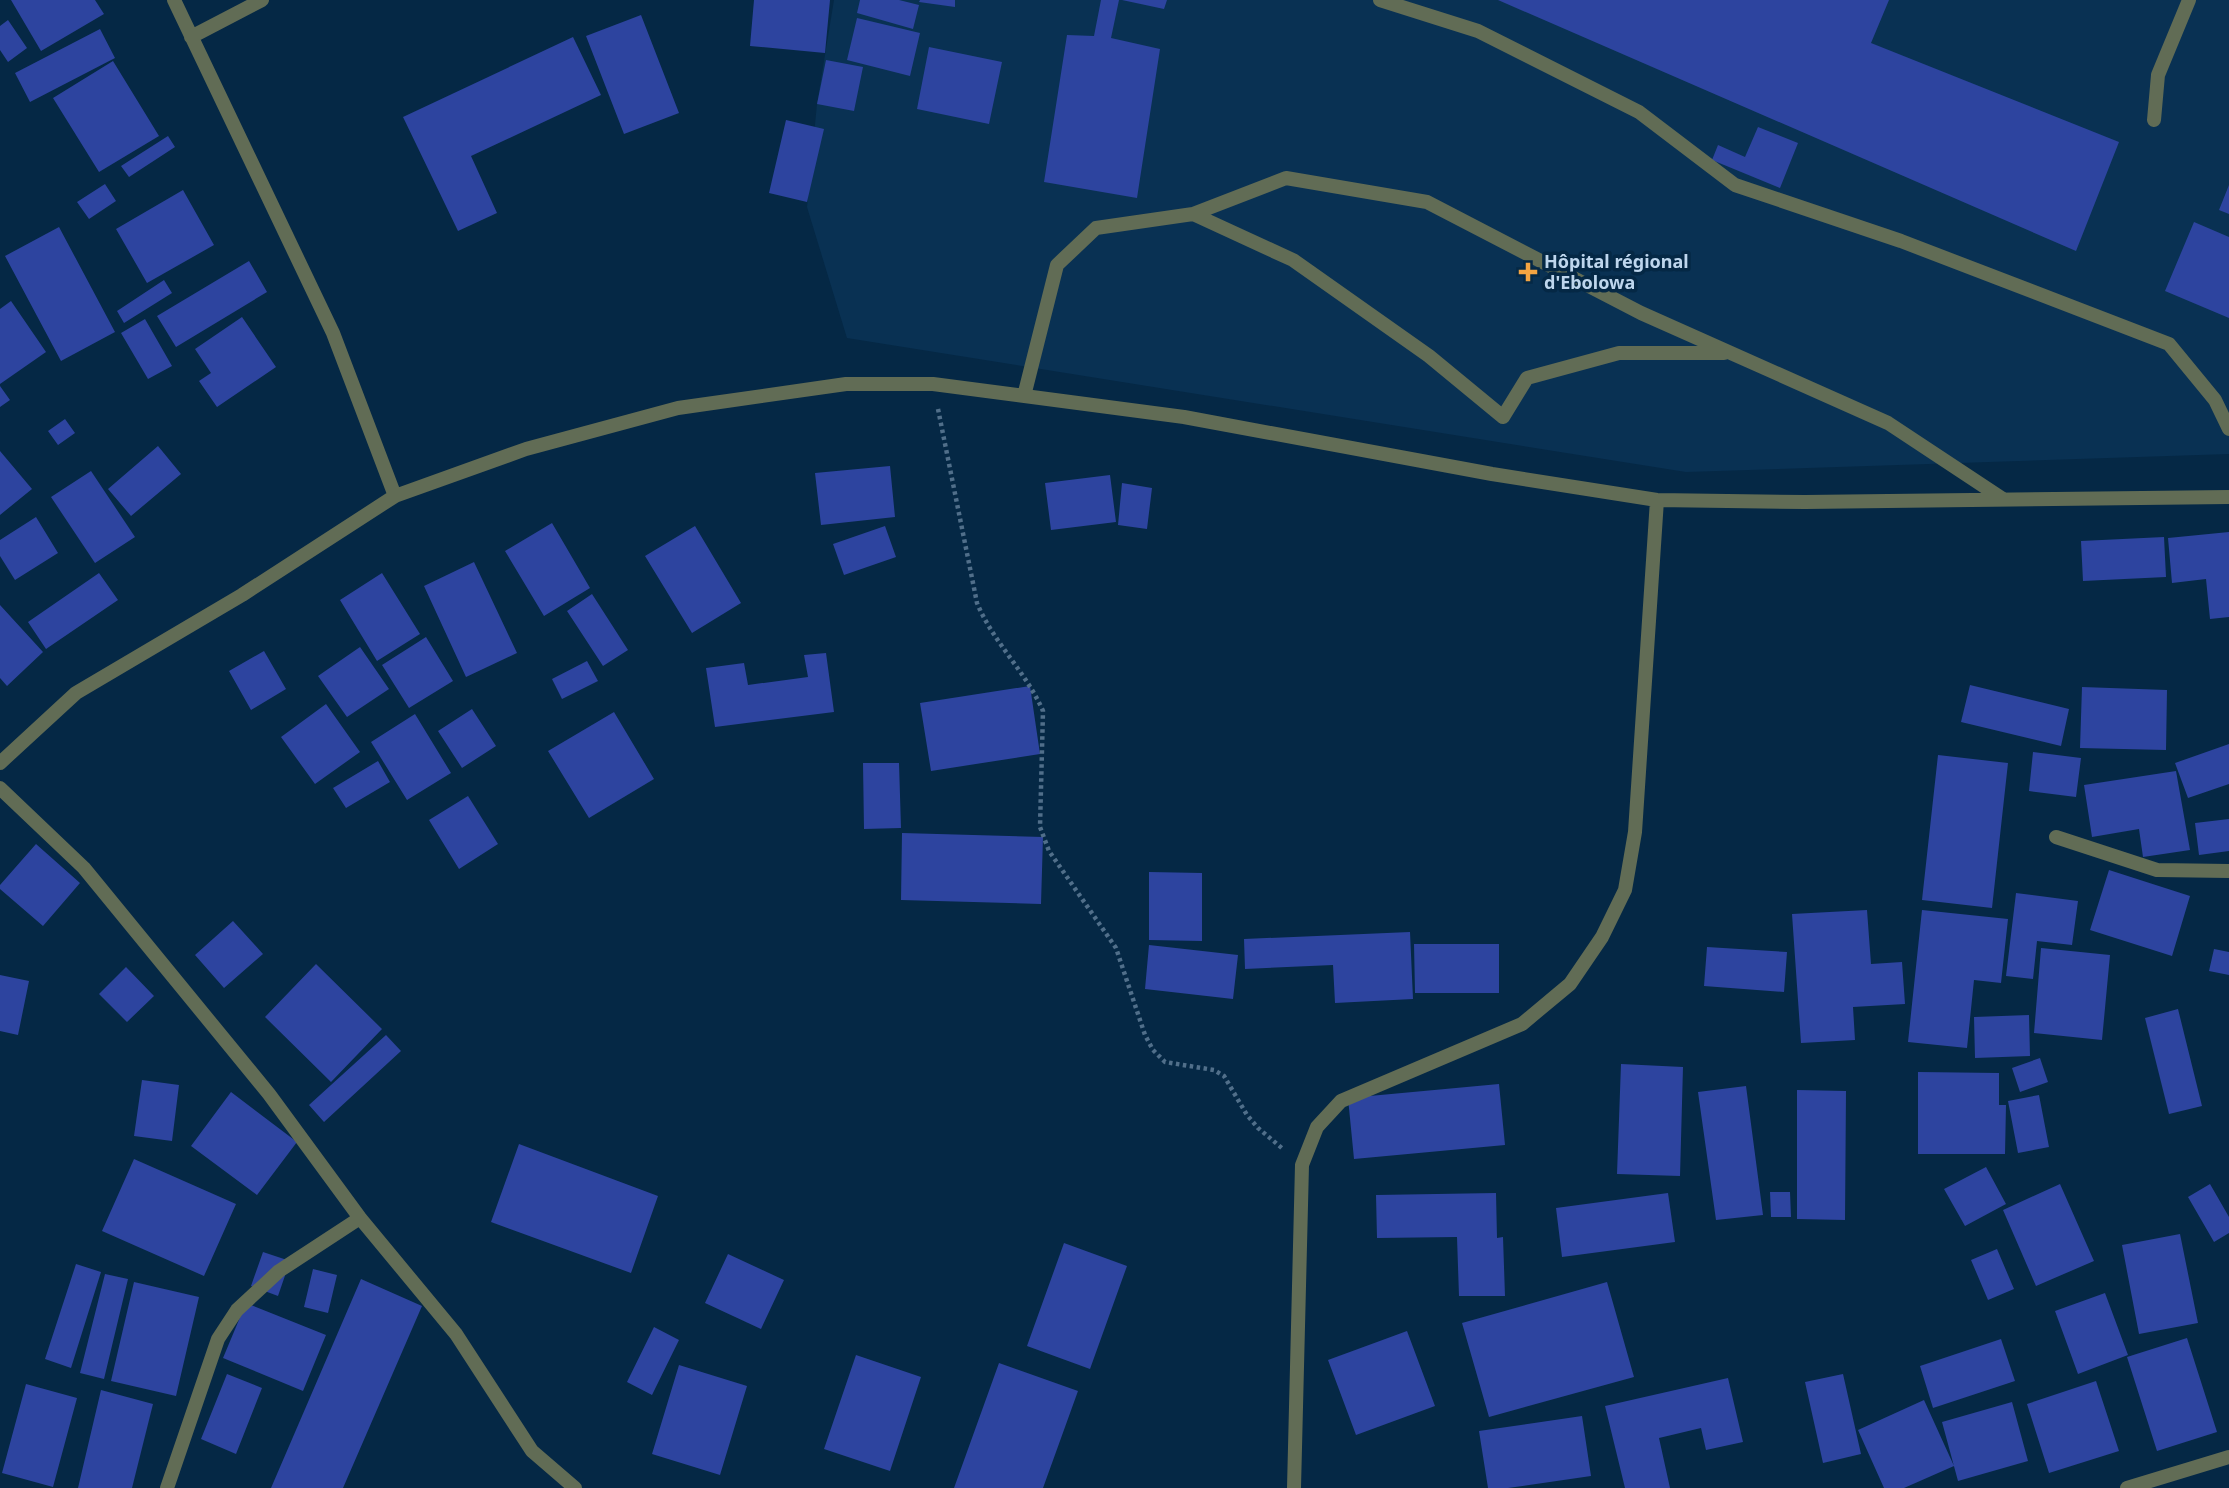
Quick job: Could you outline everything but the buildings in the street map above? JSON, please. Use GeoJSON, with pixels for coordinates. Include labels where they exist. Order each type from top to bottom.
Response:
{"type":"FeatureCollection","features":[{"type":"Feature","properties":{"kind":"street"},"geometry":{"type":"LineString","coordinates":[[174,0],[333,333],[395,496]]}},
{"type":"Feature","properties":{"kind":"street"},"geometry":{"type":"LineString","coordinates":[[191,37],[262,0]]}},
{"type":"Feature","properties":{"kind":"street"},"geometry":{"type":"LineString","coordinates":[[1380,0],[1478,31],[1639,112],[1735,184],[1901,242],[2169,344],[2215,400],[2229,429]]}},
{"type":"Feature","properties":{"kind":"street"},"geometry":{"type":"LineString","coordinates":[[2154,120],[2158,75],[2189,0]]}},
{"type":"Feature","properties":{"kind":"street"},"geometry":{"type":"LineString","coordinates":[[1024,396],[1057,265],[1096,228],[1193,214],[1286,178],[1427,202],[1641,313],[1888,423],[2005,499]]}},
{"type":"Feature","properties":{"kind":"street"},"geometry":{"type":"LineString","coordinates":[[1193,214],[1293,260],[1429,356],[1503,417],[1527,378],[1619,353],[1730,353]]}},
{"type":"Feature","properties":{"kind":"street"},"geometry":{"type":"LineString","coordinates":[[0,763],[76,693],[242,595],[395,496],[526,449],[678,408],[846,384],[933,384],[1184,417],[1492,474],[1657,500],[1805,502],[2229,497]]}},
{"type":"Feature","properties":{"kind":"street"},"geometry":{"type":"LineString","coordinates":[[1294,1488],[1302,1165],[1317,1127],[1341,1101],[1522,1024],[1570,984],[1602,937],[1625,890],[1635,832],[1657,500]]}},
{"type":"Feature","properties":{"kind":"street"},"geometry":{"type":"LineString","coordinates":[[0,788],[84,868],[269,1094],[360,1218],[456,1334],[532,1451],[575,1488]]}},
{"type":"Feature","properties":{"kind":"street"},"geometry":{"type":"LineString","coordinates":[[2056,837],[2157,870],[2229,871]]}},
{"type":"Feature","properties":{"kind":"street"},"geometry":{"type":"LineString","coordinates":[[167,1488],[218,1339],[237,1310],[279,1271],[360,1218]]}},
{"type":"Feature","properties":{"kind":"street"},"geometry":{"type":"LineString","coordinates":[[2127,1488],[2229,1457]]}},
{"type":"Feature","properties":{"kind":"path"},"geometry":{"type":"LineString","coordinates":[[933,384],[977,603],[985,621],[1043,711],[1040,827],[1049,851],[1116,948],[1145,1035],[1153,1050],[1166,1062],[1214,1070],[1224,1076],[1258,1128],[1302,1165]]}},
{"type":"Feature","properties":{"kind":"shaded area","name":"Hôpital régional d'Ebolowa"},"geometry":{"type":"Polygon","coordinates":[[[834,0],[2229,0],[2229,454],[1686,472],[847,338],[807,207],[817,104],[834,0]]]}},
{"type":"Feature","properties":{"kind":"place","name":"Hôpital régional d'Ebolowa"},"geometry":{"type":"Point","coordinates":[1528,272]}}]}
